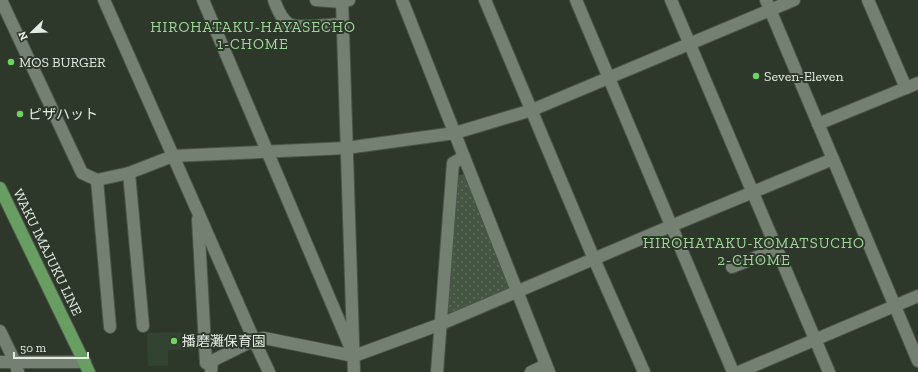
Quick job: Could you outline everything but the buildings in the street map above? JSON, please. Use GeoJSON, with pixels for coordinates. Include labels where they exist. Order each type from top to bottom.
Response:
{"type":"FeatureCollection","features":[{"type":"Feature","properties":{"kind":"main road","name":"WAKU IMAJUKU LINE"},"geometry":{"type":"LineString","coordinates":[[1,192],[87,367]]}},
{"type":"Feature","properties":{"kind":"street"},"geometry":{"type":"LineString","coordinates":[[1,0],[82,173],[97,180],[129,172],[173,156],[346,148],[455,133],[532,110],[690,44],[768,5],[794,0]]}},
{"type":"Feature","properties":{"kind":"street"},"geometry":{"type":"LineString","coordinates":[[104,0],[269,372]]}},
{"type":"Feature","properties":{"kind":"street"},"geometry":{"type":"LineString","coordinates":[[203,0],[354,356]]}},
{"type":"Feature","properties":{"kind":"street"},"geometry":{"type":"LineString","coordinates":[[274,0],[280,13],[289,23],[297,26],[343,24]]}},
{"type":"Feature","properties":{"kind":"street"},"geometry":{"type":"LineString","coordinates":[[316,0],[344,1],[343,24],[346,148],[354,372]]}},
{"type":"Feature","properties":{"kind":"street"},"geometry":{"type":"LineString","coordinates":[[402,0],[548,369],[531,372]]}},
{"type":"Feature","properties":{"kind":"street"},"geometry":{"type":"LineString","coordinates":[[485,0],[594,259],[644,372]]}},
{"type":"Feature","properties":{"kind":"street"},"geometry":{"type":"LineString","coordinates":[[576,0],[733,372]]}},
{"type":"Feature","properties":{"kind":"street"},"geometry":{"type":"LineString","coordinates":[[671,0],[829,372]]}},
{"type":"Feature","properties":{"kind":"street"},"geometry":{"type":"LineString","coordinates":[[868,0],[906,88]]}},
{"type":"Feature","properties":{"kind":"street"},"geometry":{"type":"LineString","coordinates":[[768,5],[918,361]]}},
{"type":"Feature","properties":{"kind":"street"},"geometry":{"type":"LineString","coordinates":[[818,124],[918,83]]}},
{"type":"Feature","properties":{"kind":"street"},"geometry":{"type":"LineString","coordinates":[[437,372],[453,163],[464,157]]}},
{"type":"Feature","properties":{"kind":"street"},"geometry":{"type":"LineString","coordinates":[[197,210],[208,367],[254,340],[264,338],[354,356],[441,324],[833,159]]}},
{"type":"Feature","properties":{"kind":"street"},"geometry":{"type":"LineString","coordinates":[[129,172],[143,326]]}},
{"type":"Feature","properties":{"kind":"street"},"geometry":{"type":"LineString","coordinates":[[97,180],[110,327]]}},
{"type":"Feature","properties":{"kind":"street"},"geometry":{"type":"LineString","coordinates":[[732,267],[777,249]]}},
{"type":"Feature","properties":{"kind":"street"},"geometry":{"type":"LineString","coordinates":[[739,372],[918,296]]}},
{"type":"Feature","properties":{"kind":"street"},"geometry":{"type":"LineString","coordinates":[[0,331],[17,367]]}},
{"type":"Feature","properties":{"kind":"street"},"geometry":{"type":"LineString","coordinates":[[0,362],[17,367],[87,367]]}},
{"type":"Feature","properties":{"kind":"shaded area"},"geometry":{"type":"Polygon","coordinates":[[[465,174],[510,286],[508,291],[451,314],[447,310],[456,176],[465,174]]]}},
{"type":"Feature","properties":{"kind":"shaded area","name":"播磨灘保育園"},"geometry":{"type":"Polygon","coordinates":[[[201,332],[201,349],[168,350],[168,366],[148,366],[147,333],[201,332]]]}},
{"type":"Feature","properties":{"kind":"place","name":"MOS BURGER"},"geometry":{"type":"Point","coordinates":[11,62]}},
{"type":"Feature","properties":{"kind":"place","name":"Seven-Eleven"},"geometry":{"type":"Point","coordinates":[756,76]}},
{"type":"Feature","properties":{"kind":"place","name":"ピザハット"},"geometry":{"type":"Point","coordinates":[20,114]}},
{"type":"Feature","properties":{"kind":"place","name":"播磨灘保育園"},"geometry":{"type":"Point","coordinates":[174,341]}},
{"type":"Feature","properties":{"kind":"district","name":"HIROHATAKU-HAYASECHO 1-CHOME"},"geometry":{"type":"Point","coordinates":[253,36]}},
{"type":"Feature","properties":{"kind":"district","name":"HIROHATAKU-KOMATSUCHO 2-CHOME"},"geometry":{"type":"Point","coordinates":[754,252]}}]}
